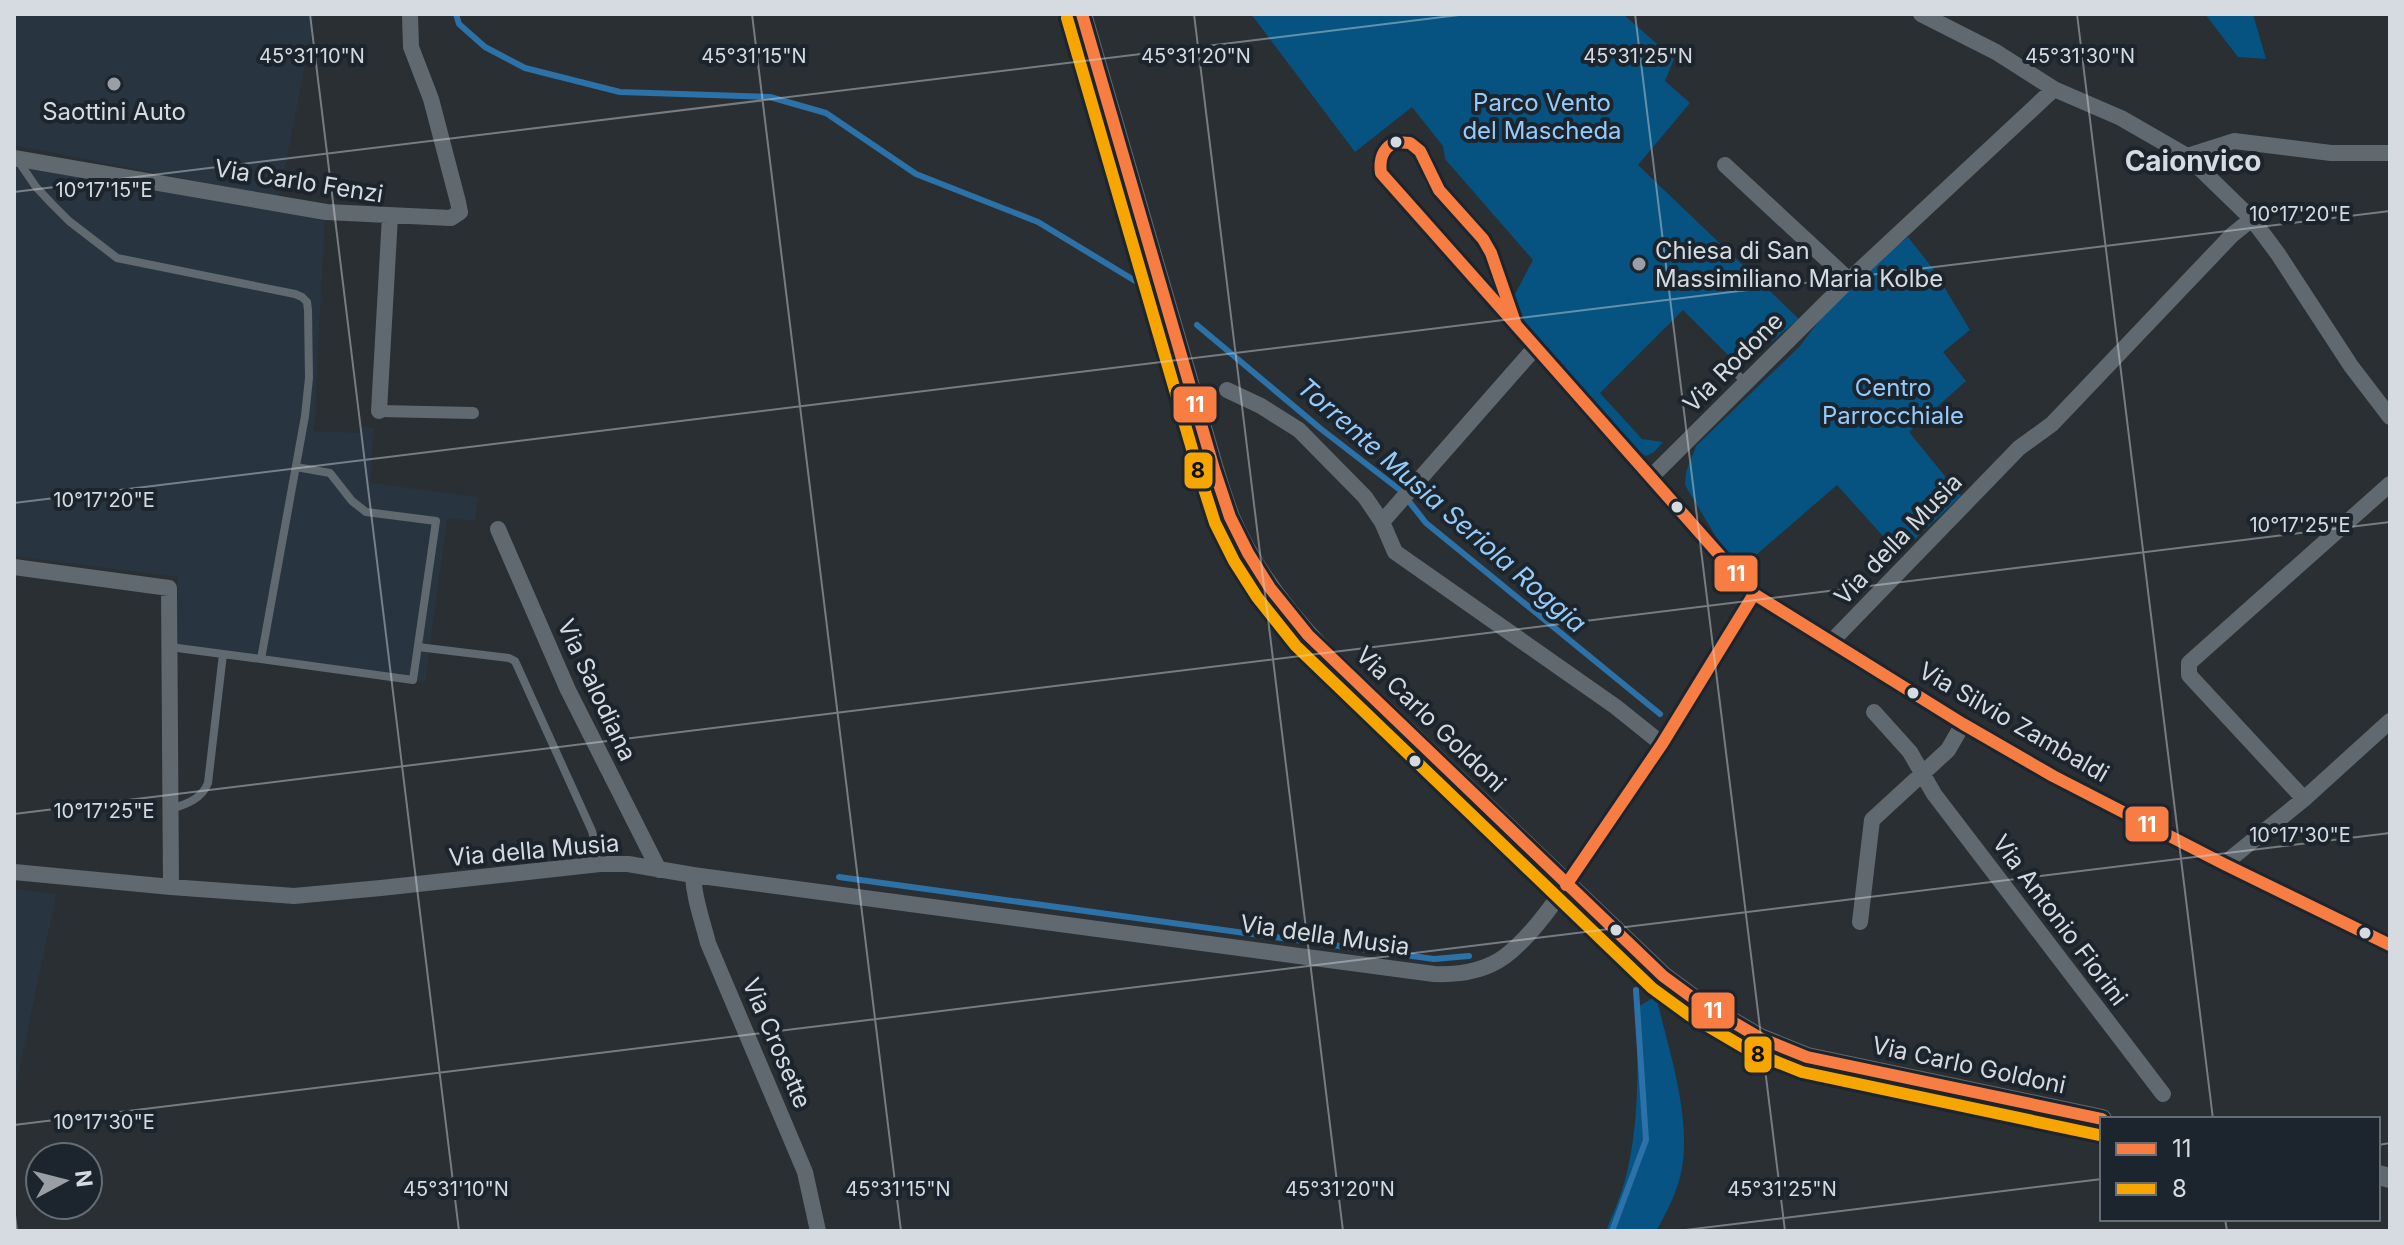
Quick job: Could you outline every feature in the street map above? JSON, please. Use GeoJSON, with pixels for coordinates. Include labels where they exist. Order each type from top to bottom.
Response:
{"type":"FeatureCollection","features":[{"type":"Feature","properties":{"kind":"street"},"geometry":{"type":"LineString","coordinates":[[390,216],[451,218],[460,212],[431,99],[411,47],[410,14]]}},
{"type":"Feature","properties":{"kind":"street","name":"Via Carlo Goldoni"},"geometry":{"type":"LineString","coordinates":[[1082,14],[1230,518],[1251,558],[1292,618],[1566,885],[1663,976],[1697,1001],[1760,1038],[1807,1057],[2100,1119]]}},
{"type":"Feature","properties":{"kind":"street"},"geometry":{"type":"LineString","coordinates":[[1921,14],[1996,52],[2054,89],[2121,118],[2187,156],[2252,219],[2351,366],[2390,417]]}},
{"type":"Feature","properties":{"kind":"street","name":"Via Rodone"},"geometry":{"type":"LineString","coordinates":[[1650,478],[1741,378],[2054,89]]}},
{"type":"Feature","properties":{"kind":"street"},"geometry":{"type":"LineString","coordinates":[[1516,326],[1493,256],[1482,237],[1434,183],[1417,148],[1402,141],[1390,145],[1381,153],[1378,163],[1381,173],[1650,478],[1754,594]]}},
{"type":"Feature","properties":{"kind":"street"},"geometry":{"type":"LineString","coordinates":[[2187,156],[2234,141],[2318,152],[2390,153]]}},
{"type":"Feature","properties":{"kind":"street","name":"Via Carlo Fenzi"},"geometry":{"type":"LineString","coordinates":[[15,158],[326,212],[390,216],[379,411],[473,413]]}},
{"type":"Feature","properties":{"kind":"street"},"geometry":{"type":"LineString","coordinates":[[1725,165],[1849,280]]}},
{"type":"Feature","properties":{"kind":"street","name":"Via della Musia"},"geometry":{"type":"LineString","coordinates":[[14,872],[294,896],[600,864],[628,864],[1451,974],[1477,970],[1502,958],[1534,927],[1566,885],[1662,744],[1754,594],[1832,641],[2019,448],[2052,424],[2224,244],[2252,219]]}},
{"type":"Feature","properties":{"kind":"street"},"geometry":{"type":"LineString","coordinates":[[1382,522],[1535,348]]}},
{"type":"Feature","properties":{"kind":"street"},"geometry":{"type":"LineString","coordinates":[[1227,390],[1261,406],[1299,430],[1365,497],[1382,522],[1395,552],[1616,707],[1662,744]]}},
{"type":"Feature","properties":{"kind":"street"},"geometry":{"type":"LineString","coordinates":[[2304,799],[2189,675],[2189,663],[2390,484]]}},
{"type":"Feature","properties":{"kind":"street","name":"Via Salodiana"},"geometry":{"type":"LineString","coordinates":[[498,529],[568,690],[659,870]]}},
{"type":"Feature","properties":{"kind":"street"},"geometry":{"type":"LineString","coordinates":[[14,567],[169,588],[171,887]]}},
{"type":"Feature","properties":{"kind":"street","name":"Via Silvio Zambaldi"},"geometry":{"type":"LineString","coordinates":[[1832,641],[1963,724],[2053,776],[2390,945]]}},
{"type":"Feature","properties":{"kind":"street","name":"Via Antonio Fiorini"},"geometry":{"type":"LineString","coordinates":[[1874,712],[1910,752],[1934,794],[2163,1094]]}},
{"type":"Feature","properties":{"kind":"street"},"geometry":{"type":"LineString","coordinates":[[2224,864],[2304,799],[2390,721]]}},
{"type":"Feature","properties":{"kind":"street"},"geometry":{"type":"LineString","coordinates":[[1860,922],[1872,820],[1948,750],[1963,724]]}},
{"type":"Feature","properties":{"kind":"street","name":"Via Crosette"},"geometry":{"type":"LineString","coordinates":[[693,875],[696,904],[708,943],[805,1172],[818,1231]]}},
{"type":"Feature","properties":{"kind":"lane"},"geometry":{"type":"LineString","coordinates":[[15,158],[69,221],[117,258],[302,297],[307,302],[309,378],[261,659]]}},
{"type":"Feature","properties":{"kind":"lane"},"geometry":{"type":"LineString","coordinates":[[170,647],[413,680],[436,521],[366,512],[352,501],[330,473],[296,467]]}},
{"type":"Feature","properties":{"kind":"lane"},"geometry":{"type":"LineString","coordinates":[[418,647],[515,661],[592,831],[600,864]]}},
{"type":"Feature","properties":{"kind":"lane"},"geometry":{"type":"LineString","coordinates":[[170,809],[198,797],[208,783],[223,654]]}},
{"type":"Feature","properties":{"kind":"shaded area"},"geometry":{"type":"Polygon","coordinates":[[[14,14],[315,14],[279,197],[14,145],[14,14]]]}},
{"type":"Feature","properties":{"kind":"shaded area"},"geometry":{"type":"Polygon","coordinates":[[[14,159],[325,212],[314,431],[362,433],[362,427],[374,428],[370,483],[478,497],[475,521],[447,518],[425,682],[178,653],[178,577],[14,556],[14,159]]]}},
{"type":"Feature","properties":{"kind":"shaded area"},"geometry":{"type":"Polygon","coordinates":[[[14,889],[56,894],[14,1095],[14,889]]]}},
{"type":"Feature","properties":{"kind":"shaded area"},"geometry":{"type":"Polygon","coordinates":[[[1656,996],[1681,1104],[1682,1168],[1672,1201],[1656,1231],[1606,1231],[1624,1184],[1633,1140],[1637,1074],[1636,1008],[1656,996]]]}},
{"type":"Feature","properties":{"kind":"green space","name":"Parco Vento del Mascheda"},"geometry":{"type":"Polygon","coordinates":[[[1251,14],[1623,14],[1674,59],[1665,81],[1690,103],[1638,165],[1799,319],[1740,367],[1683,310],[1600,393],[1642,439],[1663,442],[1646,456],[1631,448],[1517,314],[1513,298],[1533,260],[1445,159],[1443,146],[1412,107],[1355,152],[1251,14]]]}},
{"type":"Feature","properties":{"kind":"green space"},"geometry":{"type":"Polygon","coordinates":[[[2205,14],[2253,14],[2266,59],[2238,57],[2205,14]]]}},
{"type":"Feature","properties":{"kind":"green space","name":"Centro Parrocchiale"},"geometry":{"type":"Polygon","coordinates":[[[1908,237],[1934,270],[1970,330],[1943,352],[1966,381],[1909,432],[1961,496],[1899,554],[1837,485],[1742,567],[1722,547],[1685,485],[1686,472],[1696,446],[1800,346],[1850,288],[1908,237]]]}},
{"type":"Feature","properties":{"kind":"waterway","name":"Torrente Musia Seriola Roggia"},"geometry":{"type":"LineString","coordinates":[[456,14],[459,24],[485,47],[525,68],[620,92],[770,97],[826,113],[916,174],[1038,222],[1137,282]]}},
{"type":"Feature","properties":{"kind":"waterway","name":"Torrente Musia Seriola Roggia"},"geometry":{"type":"LineString","coordinates":[[1197,325],[1321,429],[1400,490],[1426,523],[1660,714]]}},
{"type":"Feature","properties":{"kind":"waterway"},"geometry":{"type":"LineString","coordinates":[[839,877],[1434,959],[1469,956]]}},
{"type":"Feature","properties":{"kind":"waterway","name":"Torrente Musia Seriola Roggia"},"geometry":{"type":"LineString","coordinates":[[1612,1231],[1646,1140],[1636,990]]}},
{"type":"Feature","properties":{"kind":"transit line","name":"11"},"geometry":{"type":"LineString","coordinates":[[1082,14],[1230,517],[1270,588],[1308,635],[1663,976],[1697,1001],[1760,1038],[1807,1057],[2100,1119]]}},
{"type":"Feature","properties":{"kind":"transit line","name":"8"},"geometry":{"type":"LineString","coordinates":[[1067,18],[1215,523],[1257,597],[1296,646],[1652,988],[1689,1015],[1752,1052],[1802,1072],[2099,1135]]}},
{"type":"Feature","properties":{"kind":"transit line","name":"11"},"geometry":{"type":"LineString","coordinates":[[1395,142],[1410,143],[1420,151],[1439,190],[1483,239],[1491,253],[1516,325],[1381,173],[1382,155],[1395,142]]}},
{"type":"Feature","properties":{"kind":"transit line","name":"11"},"geometry":{"type":"LineString","coordinates":[[1516,325],[1754,594],[2053,776],[2390,945]]}},
{"type":"Feature","properties":{"kind":"transit line","name":"11"},"geometry":{"type":"LineString","coordinates":[[1566,885],[1662,744],[1754,594]]}},
{"type":"Feature","properties":{"kind":"place","name":"Saottini Auto"},"geometry":{"type":"Point","coordinates":[114,84]}},
{"type":"Feature","properties":{"kind":"place","name":"Chiesa di San Massimiliano Maria Kolbe"},"geometry":{"type":"Point","coordinates":[1639,264]}},
{"type":"Feature","properties":{"kind":"district","name":"Caionvico"},"geometry":{"type":"Point","coordinates":[2193,161]}}]}
